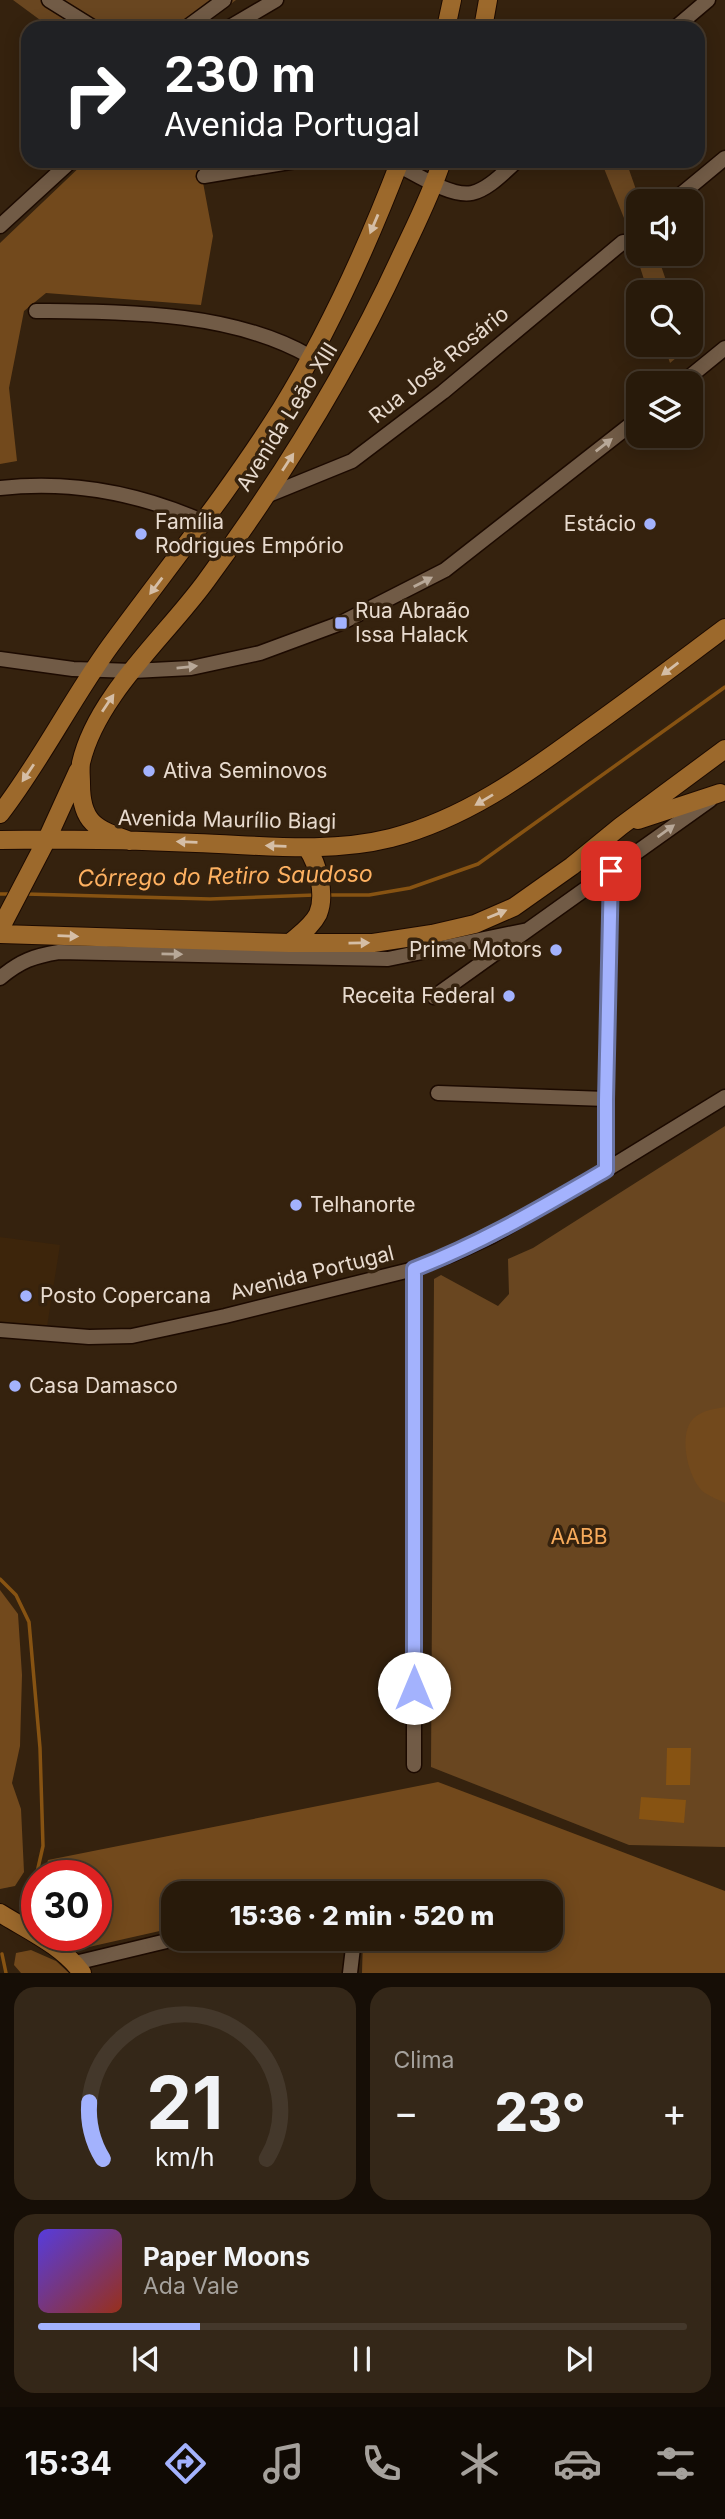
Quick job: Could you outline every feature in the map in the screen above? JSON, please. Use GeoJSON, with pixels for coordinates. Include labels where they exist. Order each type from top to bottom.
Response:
{"type":"FeatureCollection","features":[{"type":"Feature","properties":{"kind":"main road"},"geometry":{"type":"LineString","coordinates":[[448,21],[452,0]]}},
{"type":"Feature","properties":{"kind":"main road"},"geometry":{"type":"LineString","coordinates":[[484,21],[488,0]]}},
{"type":"Feature","properties":{"kind":"main road","name":"Avenida Leão XIII"},"geometry":{"type":"LineString","coordinates":[[0,814],[95,669],[204,522],[280,410],[348,286],[394,168]]}},
{"type":"Feature","properties":{"kind":"main road","name":"Avenida Leão XIII"},"geometry":{"type":"LineString","coordinates":[[130,841],[107,833],[86,819],[81,801],[81,764],[94,724],[108,701],[205,583],[266,496],[352,356],[440,168]]}},
{"type":"Feature","properties":{"kind":"main road","name":"Avenida Maurílio Biagi"},"geometry":{"type":"LineString","coordinates":[[0,840],[130,841],[307,848],[354,845],[390,838],[429,826],[477,804],[525,775],[725,628]]}},
{"type":"Feature","properties":{"kind":"main road"},"geometry":{"type":"LineString","coordinates":[[81,764],[0,933],[290,943],[373,943],[432,934],[475,923],[514,907],[725,749]]}},
{"type":"Feature","properties":{"kind":"main road"},"geometry":{"type":"LineString","coordinates":[[621,826],[723,792]]}},
{"type":"Feature","properties":{"kind":"main road"},"geometry":{"type":"LineString","coordinates":[[290,943],[308,927],[320,909],[320,873],[307,848]]}},
{"type":"Feature","properties":{"kind":"main road"},"geometry":{"type":"LineString","coordinates":[[134,954],[162,939]]}},
{"type":"Feature","properties":{"kind":"main road"},"geometry":{"type":"LineString","coordinates":[[0,1913],[57,1949],[78,1968]]}},
{"type":"Feature","properties":{"kind":"street"},"geometry":{"type":"LineString","coordinates":[[49,0],[83,21]]}},
{"type":"Feature","properties":{"kind":"street"},"geometry":{"type":"LineString","coordinates":[[196,21],[224,0]]}},
{"type":"Feature","properties":{"kind":"street"},"geometry":{"type":"LineString","coordinates":[[240,21],[276,0]]}},
{"type":"Feature","properties":{"kind":"street"},"geometry":{"type":"LineString","coordinates":[[683,21],[708,0]]}},
{"type":"Feature","properties":{"kind":"street"},"geometry":{"type":"LineString","coordinates":[[688,189],[725,158]]}},
{"type":"Feature","properties":{"kind":"street"},"geometry":{"type":"LineString","coordinates":[[0,226],[63,168]]}},
{"type":"Feature","properties":{"kind":"street"},"geometry":{"type":"LineString","coordinates":[[204,176],[253,168]]}},
{"type":"Feature","properties":{"kind":"street"},"geometry":{"type":"LineString","coordinates":[[407,168],[458,192],[472,193],[493,182],[509,168]]}},
{"type":"Feature","properties":{"kind":"street","name":"Rua José Rosário"},"geometry":{"type":"LineString","coordinates":[[266,496],[352,461],[443,392],[623,242]]}},
{"type":"Feature","properties":{"kind":"street"},"geometry":{"type":"LineString","coordinates":[[36,312],[117,312],[200,321],[260,334],[288,344],[311,357]]}},
{"type":"Feature","properties":{"kind":"street"},"geometry":{"type":"LineString","coordinates":[[697,371],[725,348]]}},
{"type":"Feature","properties":{"kind":"street"},"geometry":{"type":"LineString","coordinates":[[0,659],[73,669],[133,671],[191,668],[260,653],[341,623],[445,570],[626,428]]}},
{"type":"Feature","properties":{"kind":"street"},"geometry":{"type":"LineString","coordinates":[[0,488],[24,485],[81,487],[130,495],[170,506],[204,522]]}},
{"type":"Feature","properties":{"kind":"street"},"geometry":{"type":"LineString","coordinates":[[435,997],[723,792]]}},
{"type":"Feature","properties":{"kind":"street"},"geometry":{"type":"LineString","coordinates":[[606,1170],[611,871]]}},
{"type":"Feature","properties":{"kind":"street"},"geometry":{"type":"LineString","coordinates":[[0,978],[34,956],[55,953],[388,959],[528,930]]}},
{"type":"Feature","properties":{"kind":"street"},"geometry":{"type":"LineString","coordinates":[[0,933],[55,953]]}},
{"type":"Feature","properties":{"kind":"street"},"geometry":{"type":"LineString","coordinates":[[438,1093],[606,1100]]}},
{"type":"Feature","properties":{"kind":"street","name":"Avenida Portugal"},"geometry":{"type":"LineString","coordinates":[[0,1329],[89,1337],[132,1336],[414,1269],[492,1236],[723,1100]]}},
{"type":"Feature","properties":{"kind":"street"},"geometry":{"type":"LineString","coordinates":[[414,1269],[414,1765]]}},
{"type":"Feature","properties":{"kind":"street"},"geometry":{"type":"LineString","coordinates":[[78,1968],[161,1943]]}},
{"type":"Feature","properties":{"kind":"street"},"geometry":{"type":"LineString","coordinates":[[351,1973],[353,1951]]}},
{"type":"Feature","properties":{"kind":"shaded area"},"geometry":{"type":"Polygon","coordinates":[[[79,168],[200,168],[213,236],[201,305],[46,293],[24,311],[9,388],[17,461],[0,464],[0,243],[79,168]]]}},
{"type":"Feature","properties":{"kind":"shaded area","name":"Posto Copercana"},"geometry":{"type":"Polygon","coordinates":[[[0,1237],[60,1245],[46,1333],[0,1330],[0,1237]]]}},
{"type":"Feature","properties":{"kind":"shaded area"},"geometry":{"type":"Polygon","coordinates":[[[725,1407],[725,1503],[699,1487],[687,1457],[686,1434],[697,1415],[725,1407]]]}},
{"type":"Feature","properties":{"kind":"shaded area"},"geometry":{"type":"Polygon","coordinates":[[[0,1590],[18,1614],[22,1675],[20,1746],[12,1783],[21,1809],[23,1860],[21,1860],[21,1877],[15,1886],[0,1889],[0,1590]]]}},
{"type":"Feature","properties":{"kind":"shaded area"},"geometry":{"type":"Polygon","coordinates":[[[667,1748],[691,1748],[690,1785],[666,1785],[667,1748]]]}},
{"type":"Feature","properties":{"kind":"shaded area"},"geometry":{"type":"Polygon","coordinates":[[[438,1782],[725,1891],[725,1973],[362,1973],[363,1951],[563,1951],[563,1881],[161,1881],[161,1931],[112,1942],[112,1860],[48,1860],[438,1782]]]}},
{"type":"Feature","properties":{"kind":"shaded area"},"geometry":{"type":"Polygon","coordinates":[[[641,1797],[686,1800],[684,1823],[639,1819],[641,1797]]]}},
{"type":"Feature","properties":{"kind":"shaded area"},"geometry":{"type":"Polygon","coordinates":[[[33,1951],[56,1961],[69,1973],[21,1973],[14,1965],[16,1953],[33,1951]]]}},
{"type":"Feature","properties":{"kind":"green space"},"geometry":{"type":"Polygon","coordinates":[[[13,0],[236,0],[208,21],[42,21],[13,0]]]}},
{"type":"Feature","properties":{"kind":"green space"},"geometry":{"type":"Polygon","coordinates":[[[604,168],[628,168],[636,189],[626,189],[626,223],[604,168]]]}},
{"type":"Feature","properties":{"kind":"green space"},"geometry":{"type":"Polygon","coordinates":[[[640,266],[661,266],[666,280],[644,280],[640,266]]]}},
{"type":"Feature","properties":{"kind":"green space","name":"AABB"},"geometry":{"type":"Polygon","coordinates":[[[725,1126],[725,1847],[629,1845],[431,1767],[434,1279],[441,1275],[498,1306],[509,1294],[508,1259],[533,1248],[725,1126]]]}},
{"type":"Feature","properties":{"kind":"waterway","name":"Córrego do Retiro Saudoso"},"geometry":{"type":"LineString","coordinates":[[327,895],[369,895],[410,888],[478,864],[725,687]]}},
{"type":"Feature","properties":{"kind":"waterway","name":"Córrego do Retiro Saudoso"},"geometry":{"type":"LineString","coordinates":[[0,894],[11,894]]}},
{"type":"Feature","properties":{"kind":"waterway","name":"Córrego do Retiro Saudoso"},"geometry":{"type":"LineString","coordinates":[[26,894],[210,899],[315,895]]}},
{"type":"Feature","properties":{"kind":"waterway"},"geometry":{"type":"LineString","coordinates":[[0,1579],[16,1595],[29,1622],[40,1748],[43,1846],[40,1860]]}},
{"type":"Feature","properties":{"kind":"waterway"},"geometry":{"type":"LineString","coordinates":[[2,1954],[6,1973]]}},
{"type":"Feature","properties":{"kind":"place","name":"Estácio"},"geometry":{"type":"Point","coordinates":[650,524]}},
{"type":"Feature","properties":{"kind":"place","name":"Família Rodrigues Empório"},"geometry":{"type":"Point","coordinates":[141,534]}},
{"type":"Feature","properties":{"kind":"place","name":"Rua Abraão Issa Halack"},"geometry":{"type":"Point","coordinates":[341,623]}},
{"type":"Feature","properties":{"kind":"place","name":"Ativa Seminovos"},"geometry":{"type":"Point","coordinates":[149,771]}},
{"type":"Feature","properties":{"kind":"place","name":"Prime Motors"},"geometry":{"type":"Point","coordinates":[556,950]}},
{"type":"Feature","properties":{"kind":"place","name":"Receita Federal"},"geometry":{"type":"Point","coordinates":[509,996]}},
{"type":"Feature","properties":{"kind":"place","name":"Telhanorte"},"geometry":{"type":"Point","coordinates":[296,1205]}},
{"type":"Feature","properties":{"kind":"place","name":"Posto Copercana"},"geometry":{"type":"Point","coordinates":[26,1296]}},
{"type":"Feature","properties":{"kind":"place","name":"Casa Damasco"},"geometry":{"type":"Point","coordinates":[15,1386]}},
{"type":"Feature","properties":{"kind":"route"},"geometry":{"type":"LineString","coordinates":[[414,1688],[414,1269],[492,1236],[606,1170],[611,871]]}}]}
